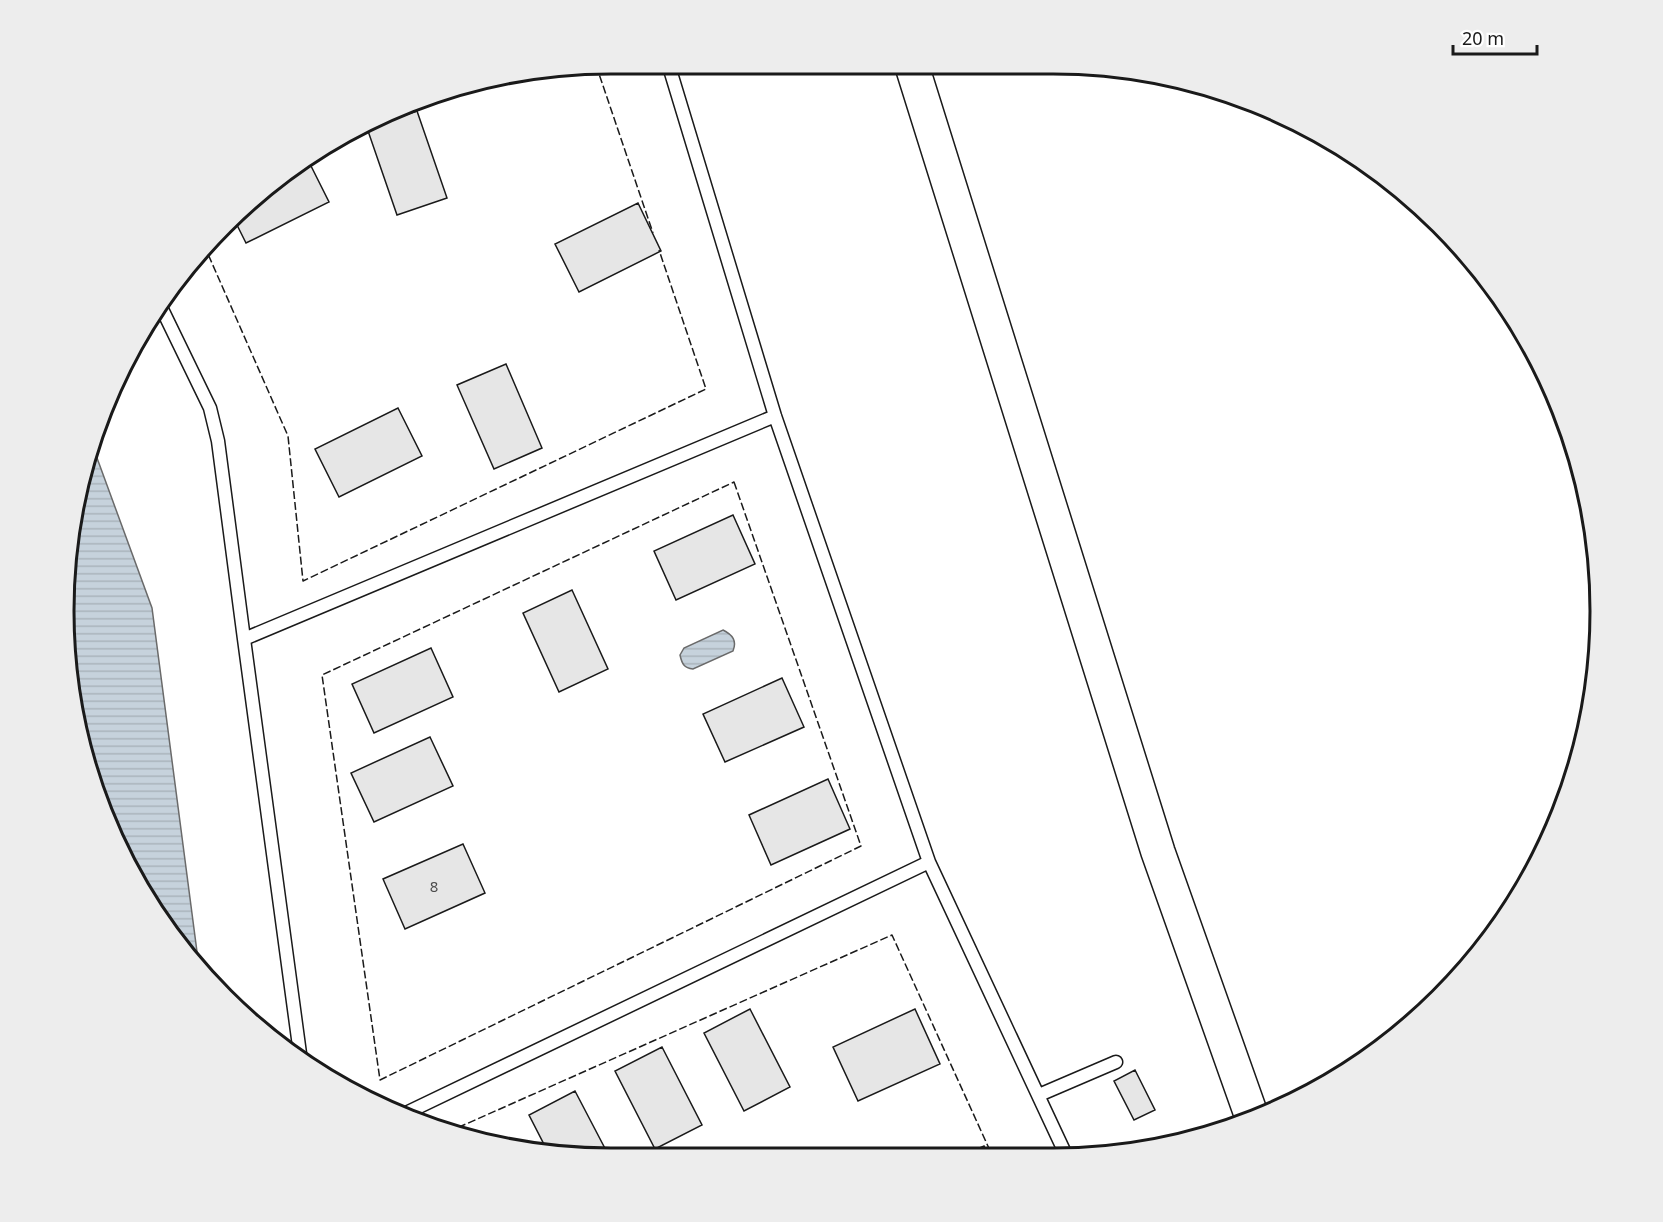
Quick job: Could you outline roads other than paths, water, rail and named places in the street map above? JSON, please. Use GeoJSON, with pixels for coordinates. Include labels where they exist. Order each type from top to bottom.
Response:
{"type":"FeatureCollection","features":[{"type":"Feature","properties":{"kind":"main road"},"geometry":{"type":"LineString","coordinates":[[914,74],[1158,852],[1249,1111]]}},
{"type":"Feature","properties":{"kind":"lane"},"geometry":{"type":"LineString","coordinates":[[671,74],[775,416],[929,862],[1063,1148]]}},
{"type":"Feature","properties":{"kind":"lane"},"geometry":{"type":"LineString","coordinates":[[164,313],[210,408],[218,441],[299,1049]]}},
{"type":"Feature","properties":{"kind":"lane"},"geometry":{"type":"LineString","coordinates":[[244,639],[775,416]]}},
{"type":"Feature","properties":{"kind":"lane"},"geometry":{"type":"LineString","coordinates":[[412,1110],[929,862]]}},
{"type":"Feature","properties":{"kind":"lane"},"geometry":{"type":"LineString","coordinates":[[1039,1095],[1116,1062]]}}]}
